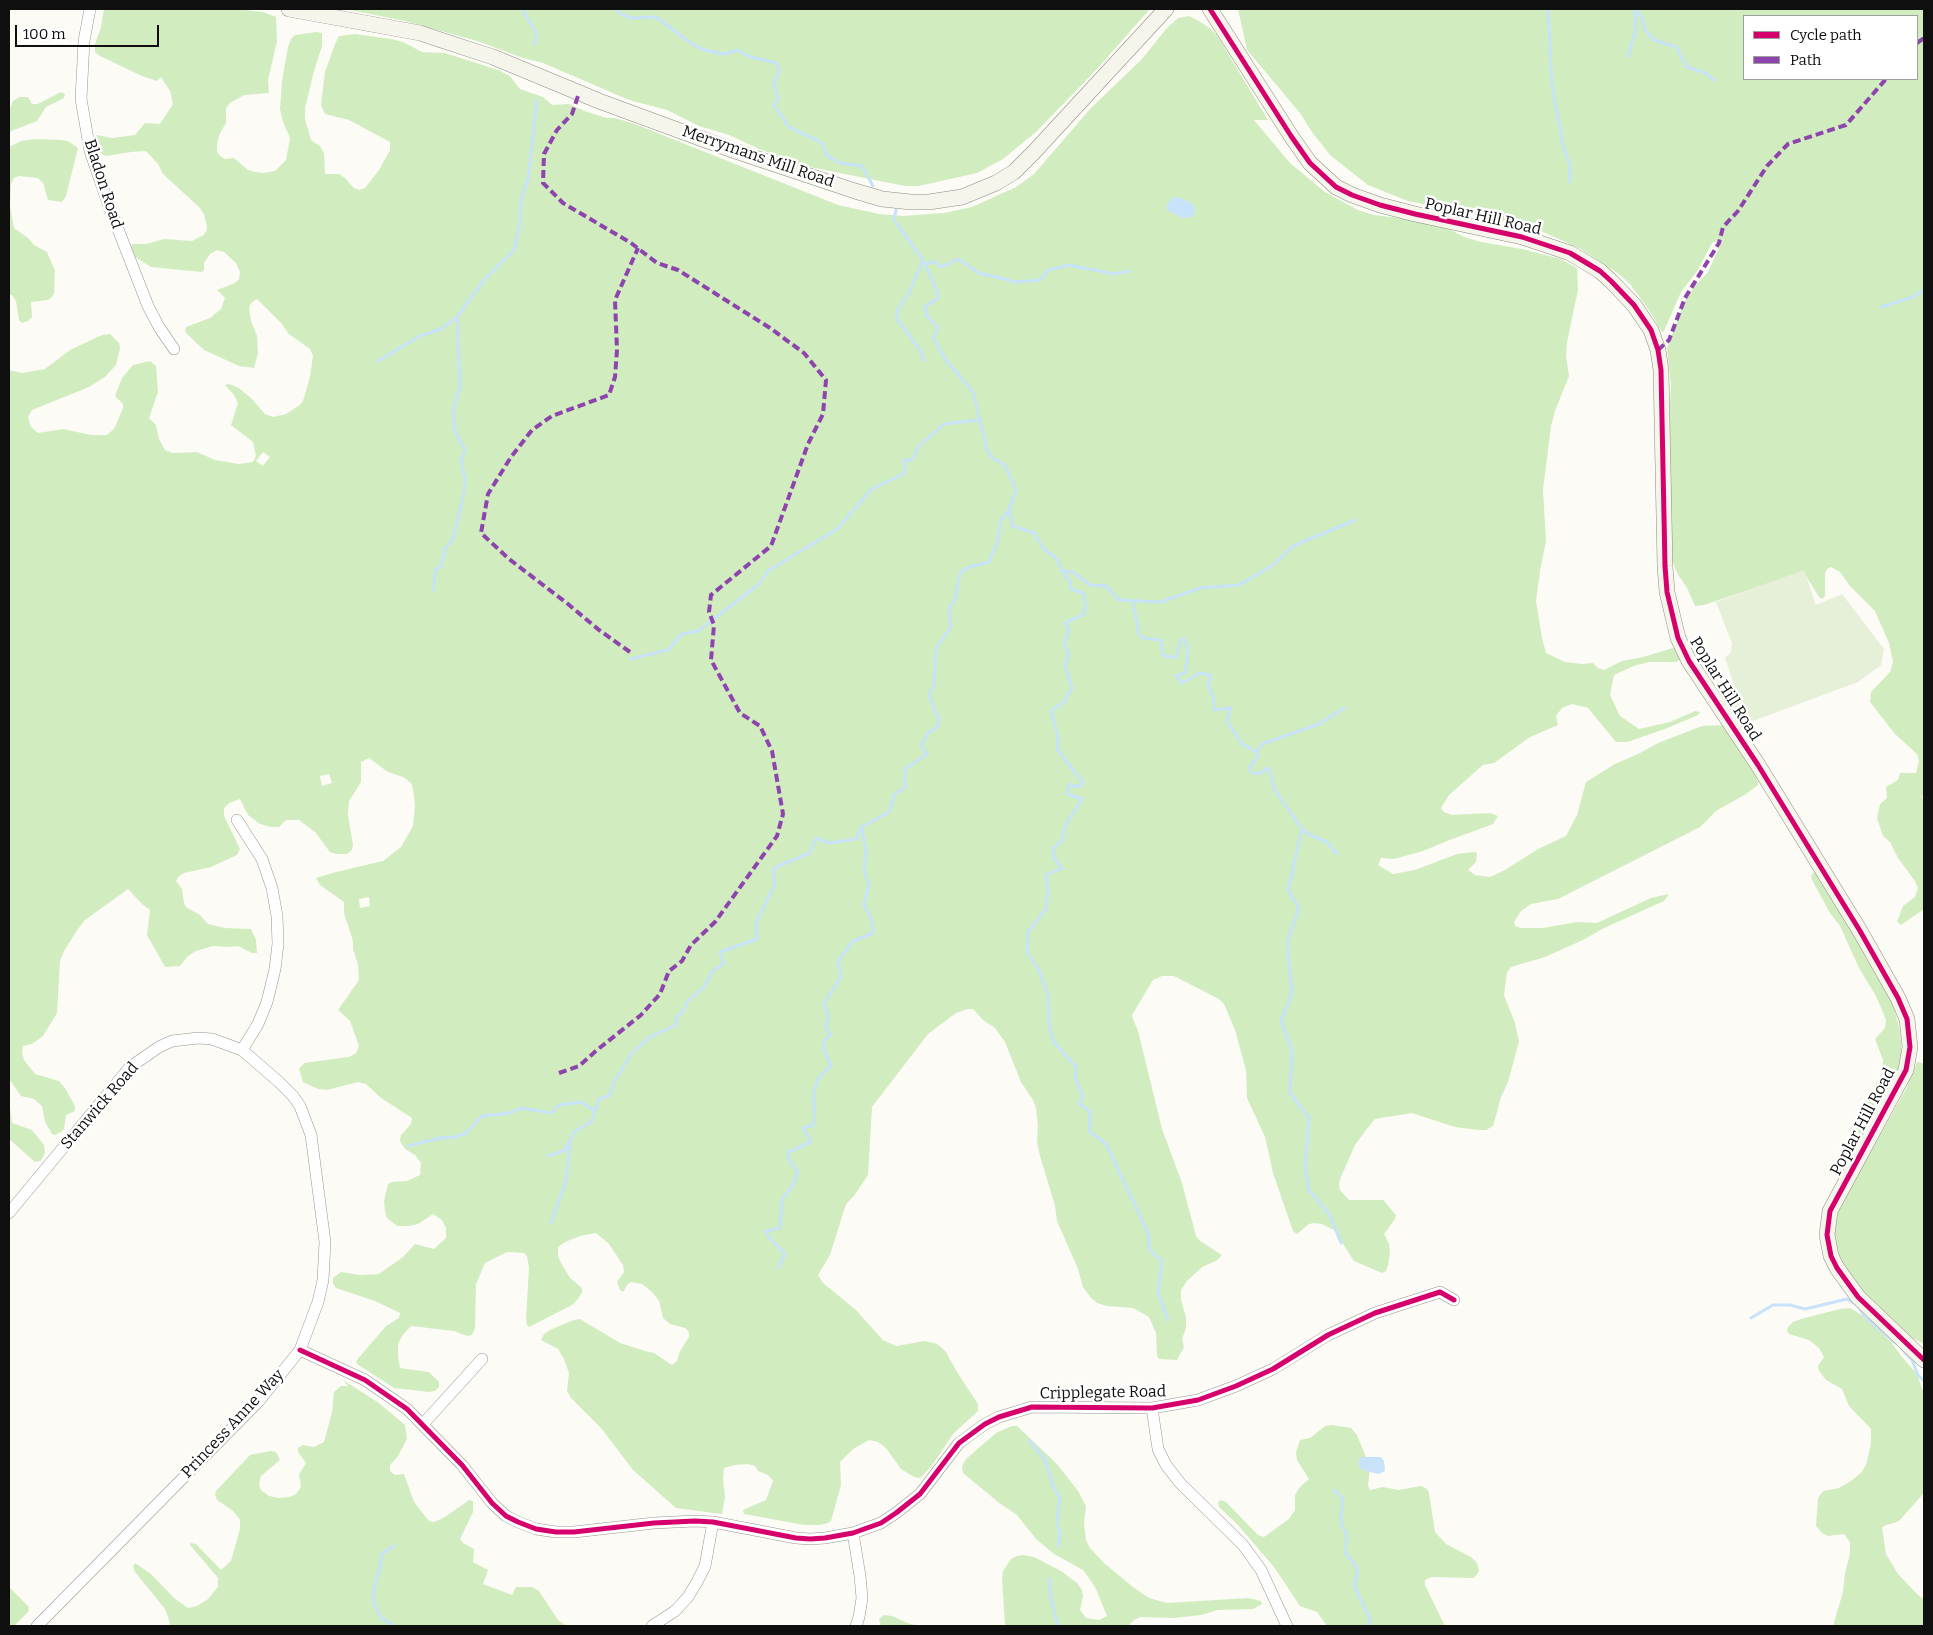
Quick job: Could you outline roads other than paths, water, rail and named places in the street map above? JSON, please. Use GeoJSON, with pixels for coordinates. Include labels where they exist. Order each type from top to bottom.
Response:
{"type":"FeatureCollection","features":[{"type":"Feature","properties":{"kind":"street","name":"Bladon Road"},"geometry":{"type":"LineString","coordinates":[[90,9],[84,41],[81,99],[90,151],[148,306],[174,349]]}},
{"type":"Feature","properties":{"kind":"street","name":"Merrymans Mill Road"},"geometry":{"type":"LineString","coordinates":[[289,9],[429,36],[493,57],[599,101],[732,150],[882,199],[920,202],[962,197],[996,184],[1014,172],[1166,9]]}},
{"type":"Feature","properties":{"kind":"street","name":"Poplar Hill Road"},"geometry":{"type":"LineString","coordinates":[[1210,9],[1300,148],[1310,162],[1336,187],[1380,205],[1522,237],[1570,253],[1600,271],[1612,281],[1634,305],[1651,330],[1658,350],[1661,370],[1664,557],[1667,592],[1678,638],[1689,661],[1754,757],[1860,931],[1898,998],[1907,1019],[1910,1047],[1906,1070],[1830,1211],[1827,1235],[1831,1256],[1837,1268],[1858,1297],[1924,1360]]}},
{"type":"Feature","properties":{"kind":"street"},"geometry":{"type":"LineString","coordinates":[[237,820],[262,859],[272,888],[277,916],[278,944],[267,1002],[258,1024],[242,1050]]}},
{"type":"Feature","properties":{"kind":"street","name":"Stanwick Road"},"geometry":{"type":"LineString","coordinates":[[9,1213],[130,1067],[143,1057],[172,1041],[186,1039],[212,1039],[242,1050]]}},
{"type":"Feature","properties":{"kind":"street","name":"Princess Anne Way"},"geometry":{"type":"LineString","coordinates":[[36,1626],[259,1401],[300,1350],[318,1302],[325,1263],[325,1242],[311,1135],[306,1119],[293,1096],[242,1050]]}},
{"type":"Feature","properties":{"kind":"street","name":"Cripplegate Road"},"geometry":{"type":"LineString","coordinates":[[300,1350],[365,1380],[395,1399],[423,1424],[462,1466],[492,1504],[506,1516],[536,1528],[556,1532],[578,1532],[654,1523],[695,1521],[713,1522],[796,1538],[825,1538],[853,1533],[881,1523],[910,1503],[930,1483],[959,1443],[985,1424],[999,1417],[1015,1411],[1041,1406],[1152,1408],[1198,1400],[1236,1386],[1273,1369],[1328,1335],[1375,1313],[1440,1292],[1454,1300]]}},
{"type":"Feature","properties":{"kind":"street"},"geometry":{"type":"LineString","coordinates":[[423,1424],[482,1359]]}},
{"type":"Feature","properties":{"kind":"street"},"geometry":{"type":"LineString","coordinates":[[1152,1408],[1158,1449],[1166,1466],[1180,1483],[1248,1552],[1271,1589],[1287,1626]]}},
{"type":"Feature","properties":{"kind":"street"},"geometry":{"type":"LineString","coordinates":[[652,1626],[675,1611],[688,1597],[697,1582],[705,1566],[713,1522]]}},
{"type":"Feature","properties":{"kind":"street"},"geometry":{"type":"LineString","coordinates":[[853,1533],[862,1598],[856,1626]]}},
{"type":"Feature","properties":{"kind":"water"},"geometry":{"type":"Polygon","coordinates":[[[1173,197],[1181,198],[1193,204],[1194,215],[1189,218],[1182,218],[1167,210],[1167,204],[1173,197]]]}},
{"type":"Feature","properties":{"kind":"water"},"geometry":{"type":"Polygon","coordinates":[[[1361,1457],[1381,1457],[1384,1461],[1385,1471],[1378,1474],[1363,1470],[1359,1466],[1358,1461],[1361,1457]]]}},
{"type":"Feature","properties":{"kind":"waterway"},"geometry":{"type":"LineString","coordinates":[[522,9],[536,32],[535,44]]}},
{"type":"Feature","properties":{"kind":"waterway"},"geometry":{"type":"LineString","coordinates":[[616,9],[621,14],[631,18],[656,17],[692,44],[704,50],[724,54],[738,50],[748,56],[776,63],[779,71],[774,83],[778,98],[774,105],[789,127],[822,143],[826,155],[840,163],[862,166],[873,186]]}},
{"type":"Feature","properties":{"kind":"waterway"},"geometry":{"type":"LineString","coordinates":[[1548,9],[1552,84],[1563,146],[1570,165],[1570,182]]}},
{"type":"Feature","properties":{"kind":"waterway"},"geometry":{"type":"LineString","coordinates":[[1635,9],[1642,18],[1645,30],[1654,40],[1676,47],[1687,67],[1705,73],[1714,80]]}},
{"type":"Feature","properties":{"kind":"waterway"},"geometry":{"type":"LineString","coordinates":[[1628,57],[1635,32],[1635,9]]}},
{"type":"Feature","properties":{"kind":"waterway"},"geometry":{"type":"LineString","coordinates":[[378,361],[420,336],[441,329],[457,317],[484,280],[514,250],[520,223],[521,198],[528,180],[537,100]]}},
{"type":"Feature","properties":{"kind":"waterway"},"geometry":{"type":"LineString","coordinates":[[896,210],[894,220],[923,260],[938,293],[937,299],[925,306],[926,315],[938,328],[933,338],[946,360],[973,392],[987,450],[992,458],[1005,465],[1016,490],[1009,509],[1013,526],[1034,533],[1044,549],[1057,559],[1062,571],[1070,581],[1071,589],[1083,593],[1086,606],[1084,614],[1065,623],[1069,630],[1064,644],[1069,654],[1065,665],[1072,688],[1064,702],[1051,711],[1058,737],[1057,749],[1083,783],[1078,787],[1069,784],[1067,794],[1082,799],[1065,826],[1062,840],[1053,849],[1054,858],[1062,868],[1046,875],[1048,889],[1046,909],[1028,932],[1027,953],[1039,970],[1048,995],[1049,1023],[1053,1041],[1076,1067],[1075,1078],[1083,1096],[1079,1104],[1090,1111],[1090,1132],[1106,1144],[1149,1235],[1149,1249],[1162,1261],[1158,1292],[1168,1320]]}},
{"type":"Feature","properties":{"kind":"waterway"},"geometry":{"type":"LineString","coordinates":[[925,265],[933,261],[942,267],[958,259],[979,273],[1016,282],[1040,280],[1048,270],[1069,265],[1114,274],[1129,271]]}},
{"type":"Feature","properties":{"kind":"waterway"},"geometry":{"type":"LineString","coordinates":[[923,260],[909,293],[897,311],[897,319],[920,350],[924,361]]}},
{"type":"Feature","properties":{"kind":"waterway"},"geometry":{"type":"LineString","coordinates":[[1881,307],[1913,297],[1924,290]]}},
{"type":"Feature","properties":{"kind":"waterway"},"geometry":{"type":"LineString","coordinates":[[434,591],[435,570],[441,566],[445,549],[453,539],[464,493],[465,479],[461,461],[465,450],[455,431],[453,411],[460,386],[457,317]]}},
{"type":"Feature","properties":{"kind":"waterway"},"geometry":{"type":"LineString","coordinates":[[630,659],[668,650],[682,634],[698,631],[759,584],[768,571],[837,529],[872,489],[905,473],[904,461],[913,459],[918,447],[944,424],[979,420]]}},
{"type":"Feature","properties":{"kind":"waterway"},"geometry":{"type":"LineString","coordinates":[[548,1156],[565,1150],[574,1132],[592,1121],[599,1099],[610,1095],[614,1082],[631,1054],[650,1037],[676,1025],[677,1016],[683,1011],[687,1002],[704,987],[713,971],[724,963],[720,952],[757,939],[756,923],[775,884],[773,870],[778,866],[810,853],[816,838],[829,843],[856,839],[862,827],[889,812],[894,795],[905,787],[905,769],[927,754],[921,745],[928,733],[937,727],[939,720],[929,695],[934,686],[936,648],[951,627],[949,609],[955,599],[960,573],[969,567],[989,562],[997,543],[1001,520],[1009,510]]}},
{"type":"Feature","properties":{"kind":"waterway"},"geometry":{"type":"LineString","coordinates":[[1063,571],[1073,572],[1090,585],[1106,586],[1119,600],[1161,602],[1200,588],[1239,585],[1272,566],[1293,546],[1355,520]]}},
{"type":"Feature","properties":{"kind":"waterway"},"geometry":{"type":"LineString","coordinates":[[1133,602],[1139,634],[1143,638],[1161,640],[1163,656],[1176,657],[1181,640],[1184,638],[1188,647],[1186,672],[1176,676],[1182,683],[1200,673],[1210,675],[1208,686],[1213,696],[1214,710],[1231,708],[1227,721],[1242,744],[1257,752]]}},
{"type":"Feature","properties":{"kind":"waterway"},"geometry":{"type":"LineString","coordinates":[[1257,752],[1262,744],[1319,724],[1344,708]]}},
{"type":"Feature","properties":{"kind":"waterway"},"geometry":{"type":"LineString","coordinates":[[1257,752],[1258,756],[1250,767],[1251,772],[1258,774],[1269,768],[1274,789],[1302,829],[1308,834],[1327,842],[1337,854]]}},
{"type":"Feature","properties":{"kind":"waterway"},"geometry":{"type":"LineString","coordinates":[[778,1268],[785,1254],[767,1235],[766,1231],[780,1228],[782,1199],[792,1187],[798,1172],[789,1160],[788,1152],[811,1142],[803,1128],[813,1125],[815,1114],[813,1095],[818,1079],[831,1065],[823,1048],[824,1041],[830,1035],[826,1027],[828,1015],[824,1004],[841,976],[838,961],[853,941],[873,933],[871,919],[864,904],[869,884],[864,871],[866,852],[862,828]]}},
{"type":"Feature","properties":{"kind":"waterway"},"geometry":{"type":"LineString","coordinates":[[1302,829],[1288,890],[1299,908],[1287,942],[1292,993],[1281,1022],[1292,1050],[1290,1093],[1309,1118],[1305,1168],[1309,1190],[1329,1214],[1341,1243]]}},
{"type":"Feature","properties":{"kind":"waterway"},"geometry":{"type":"LineString","coordinates":[[408,1146],[440,1138],[455,1137],[466,1133],[482,1116],[510,1113],[521,1108],[551,1113],[559,1105],[580,1102],[594,1110]]}},
{"type":"Feature","properties":{"kind":"waterway"},"geometry":{"type":"LineString","coordinates":[[551,1223],[566,1180],[570,1143]]}},
{"type":"Feature","properties":{"kind":"waterway"},"geometry":{"type":"LineString","coordinates":[[1751,1318],[1773,1305],[1790,1305],[1805,1309],[1847,1299],[1857,1305],[1866,1318],[1897,1344]]}},
{"type":"Feature","properties":{"kind":"waterway"},"geometry":{"type":"LineString","coordinates":[[1901,1348],[1912,1360],[1918,1375],[1924,1381]]}},
{"type":"Feature","properties":{"kind":"waterway"},"geometry":{"type":"LineString","coordinates":[[1029,1440],[1045,1460],[1053,1486],[1060,1497],[1057,1522],[1060,1534],[1058,1546]]}},
{"type":"Feature","properties":{"kind":"waterway"},"geometry":{"type":"LineString","coordinates":[[1334,1490],[1343,1499],[1341,1523],[1347,1535],[1345,1552],[1357,1568],[1354,1585],[1369,1617],[1370,1626]]}},
{"type":"Feature","properties":{"kind":"waterway"},"geometry":{"type":"LineString","coordinates":[[394,1546],[383,1553],[381,1557],[381,1565],[373,1595],[375,1606],[381,1618],[395,1626]]}},
{"type":"Feature","properties":{"kind":"waterway"},"geometry":{"type":"LineString","coordinates":[[1049,1579],[1051,1599],[1058,1626]]}}]}
